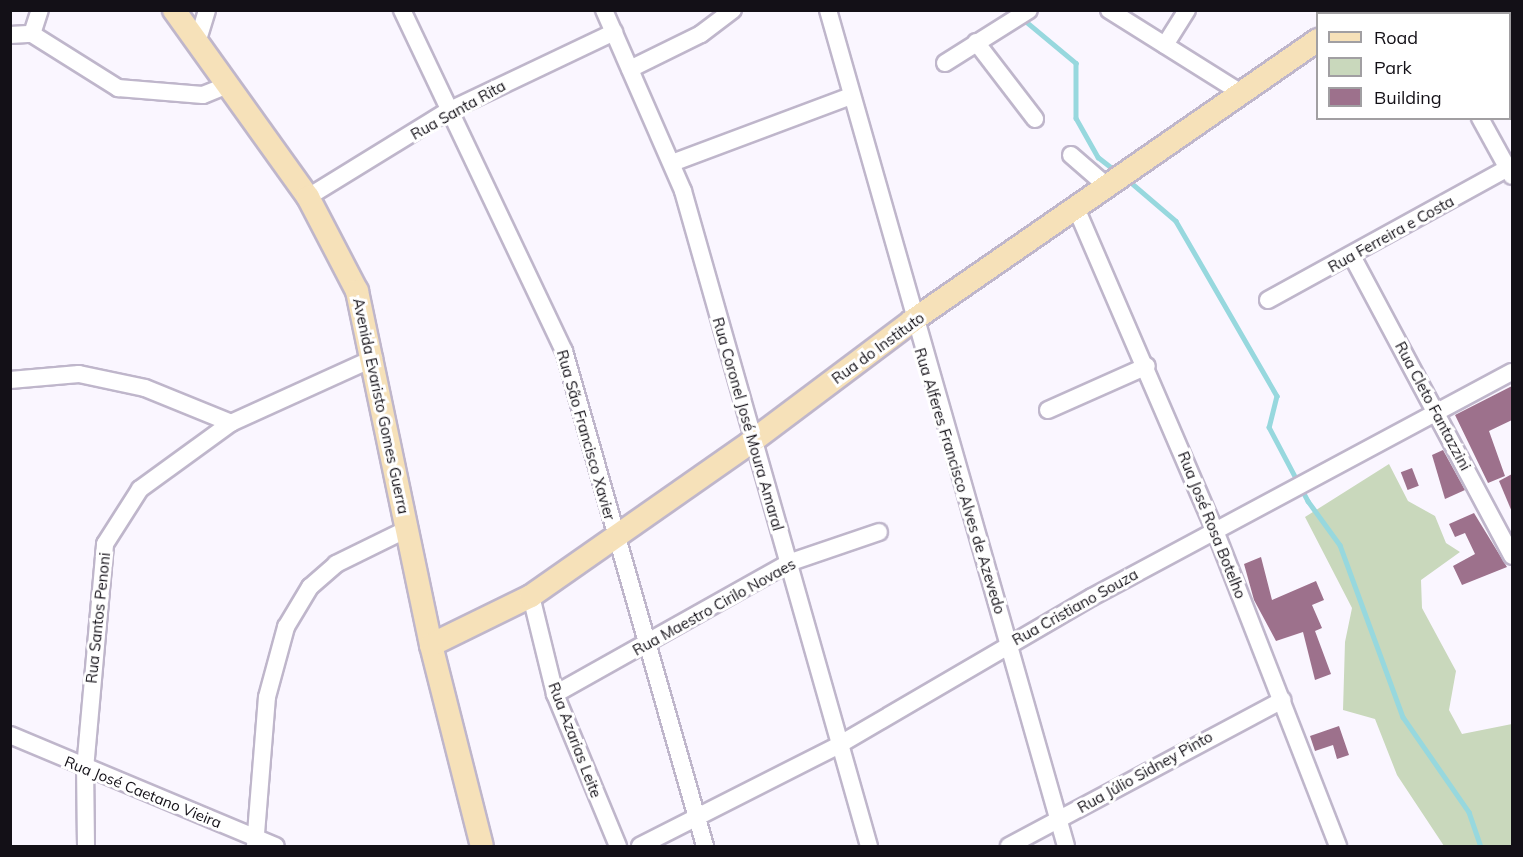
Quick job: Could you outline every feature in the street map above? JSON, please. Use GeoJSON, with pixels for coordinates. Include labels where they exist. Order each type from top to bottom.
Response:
{"type":"FeatureCollection","features":[{"type":"Feature","properties":{"kind":"main road","name":"Avenida Evaristo Gomes Guerra"},"geometry":{"type":"LineString","coordinates":[[174,10],[308,197],[357,291],[374,358],[431,645],[482,846]]}},
{"type":"Feature","properties":{"kind":"main road","name":"Rua do Instituto"},"geometry":{"type":"LineString","coordinates":[[431,645],[531,596],[751,442],[912,321],[1243,94],[1316,41]]}},
{"type":"Feature","properties":{"kind":"street"},"geometry":{"type":"LineString","coordinates":[[32,34],[40,10]]}},
{"type":"Feature","properties":{"kind":"street"},"geometry":{"type":"LineString","coordinates":[[197,43],[207,10]]}},
{"type":"Feature","properties":{"kind":"street","name":"Rua São Francisco Xavier"},"geometry":{"type":"LineString","coordinates":[[402,10],[564,351],[614,537],[648,643],[705,846]]}},
{"type":"Feature","properties":{"kind":"street","name":"Rua Coronel José Moura Amaral"},"geometry":{"type":"LineString","coordinates":[[604,10],[672,163],[751,442],[788,563],[837,746],[869,846]]}},
{"type":"Feature","properties":{"kind":"street"},"geometry":{"type":"LineString","coordinates":[[630,69],[701,34],[733,10]]}},
{"type":"Feature","properties":{"kind":"street","name":"Rua Alferes Francisco Alves de Azevedo"},"geometry":{"type":"LineString","coordinates":[[828,10],[912,321],[1009,644],[1066,846]]}},
{"type":"Feature","properties":{"kind":"street"},"geometry":{"type":"LineString","coordinates":[[945,63],[1029,10]]}},
{"type":"Feature","properties":{"kind":"street"},"geometry":{"type":"LineString","coordinates":[[1109,10],[1243,94]]}},
{"type":"Feature","properties":{"kind":"street"},"geometry":{"type":"LineString","coordinates":[[1165,45],[1187,10]]}},
{"type":"Feature","properties":{"kind":"street","name":"Rua Santa Rita"},"geometry":{"type":"LineString","coordinates":[[308,197],[448,111],[614,32]]}},
{"type":"Feature","properties":{"kind":"street"},"geometry":{"type":"LineString","coordinates":[[10,35],[32,34],[118,88],[203,95],[228,85]]}},
{"type":"Feature","properties":{"kind":"street"},"geometry":{"type":"LineString","coordinates":[[976,42],[1035,119]]}},
{"type":"Feature","properties":{"kind":"street"},"geometry":{"type":"LineString","coordinates":[[672,163],[851,96]]}},
{"type":"Feature","properties":{"kind":"street"},"geometry":{"type":"LineString","coordinates":[[1481,120],[1511,170]]}},
{"type":"Feature","properties":{"kind":"street"},"geometry":{"type":"LineString","coordinates":[[1071,155],[1108,187]]}},
{"type":"Feature","properties":{"kind":"street","name":"Rua Ferreira e Costa"},"geometry":{"type":"LineString","coordinates":[[1268,300],[1511,170]]}},
{"type":"Feature","properties":{"kind":"street","name":"Rua José Rosa Botelho"},"geometry":{"type":"LineString","coordinates":[[1076,208],[1147,366],[1216,533],[1338,846]]}},
{"type":"Feature","properties":{"kind":"street","name":"Rua Cleto Fantazzini"},"geometry":{"type":"LineString","coordinates":[[1352,256],[1512,556]]}},
{"type":"Feature","properties":{"kind":"street","name":"Rua Santos Penoni"},"geometry":{"type":"LineString","coordinates":[[86,846],[85,768],[105,544],[140,489],[231,423],[374,358]]}},
{"type":"Feature","properties":{"kind":"street"},"geometry":{"type":"LineString","coordinates":[[1048,410],[1147,366]]}},
{"type":"Feature","properties":{"kind":"street","name":"Rua Cristiano Souza"},"geometry":{"type":"LineString","coordinates":[[640,846],[697,820],[837,746],[1009,644],[1512,372]]}},
{"type":"Feature","properties":{"kind":"street"},"geometry":{"type":"LineString","coordinates":[[10,380],[79,374],[145,387],[231,423]]}},
{"type":"Feature","properties":{"kind":"street"},"geometry":{"type":"LineString","coordinates":[[255,842],[267,697],[286,627],[310,587],[336,564],[407,529]]}},
{"type":"Feature","properties":{"kind":"street","name":"Rua Maestro Cirilo Novaes"},"geometry":{"type":"LineString","coordinates":[[555,694],[788,563],[879,532]]}},
{"type":"Feature","properties":{"kind":"street","name":"Rua Azarias Leite"},"geometry":{"type":"LineString","coordinates":[[531,596],[555,694],[618,846]]}},
{"type":"Feature","properties":{"kind":"street","name":"Rua Júlio Sidney Pinto"},"geometry":{"type":"LineString","coordinates":[[1009,846],[1282,700]]}},
{"type":"Feature","properties":{"kind":"street","name":"Rua José Caetano Vieira"},"geometry":{"type":"LineString","coordinates":[[10,735],[255,842],[276,846]]}},
{"type":"Feature","properties":{"kind":"green space"},"geometry":{"type":"Polygon","coordinates":[[[1389,464],[1408,501],[1435,516],[1446,543],[1460,552],[1421,580],[1422,608],[1456,671],[1449,710],[1462,734],[1512,724],[1512,846],[1444,846],[1397,775],[1375,719],[1343,710],[1345,642],[1352,608],[1305,517],[1389,464]]]}},
{"type":"Feature","properties":{"kind":"building"},"geometry":{"type":"Polygon","coordinates":[[[1512,386],[1512,420],[1489,431],[1505,476],[1488,483],[1455,415],[1512,386]]]}},
{"type":"Feature","properties":{"kind":"building"},"geometry":{"type":"Polygon","coordinates":[[[1443,450],[1465,490],[1445,499],[1432,455],[1443,450]]]}},
{"type":"Feature","properties":{"kind":"building"},"geometry":{"type":"Polygon","coordinates":[[[1412,468],[1419,486],[1408,490],[1401,472],[1412,468]]]}},
{"type":"Feature","properties":{"kind":"building"},"geometry":{"type":"Polygon","coordinates":[[[1512,474],[1512,512],[1499,481],[1512,474]]]}},
{"type":"Feature","properties":{"kind":"building"},"geometry":{"type":"Polygon","coordinates":[[[1474,513],[1507,567],[1462,585],[1453,566],[1475,554],[1465,533],[1455,537],[1449,524],[1474,513]]]}},
{"type":"Feature","properties":{"kind":"building"},"geometry":{"type":"Polygon","coordinates":[[[1261,557],[1272,600],[1316,581],[1324,600],[1312,605],[1322,628],[1315,631],[1331,674],[1315,680],[1303,632],[1276,641],[1254,600],[1244,564],[1261,557]]]}},
{"type":"Feature","properties":{"kind":"building"},"geometry":{"type":"Polygon","coordinates":[[[1339,726],[1349,755],[1337,759],[1333,745],[1315,751],[1310,736],[1339,726]]]}},
{"type":"Feature","properties":{"kind":"waterway"},"geometry":{"type":"LineString","coordinates":[[1023,19],[1076,63],[1076,118],[1098,157],[1116,171]]}},
{"type":"Feature","properties":{"kind":"waterway"},"geometry":{"type":"LineString","coordinates":[[1128,180],[1176,221],[1277,396],[1269,427],[1308,501],[1340,545],[1403,717],[1469,812],[1481,846]]}}]}
